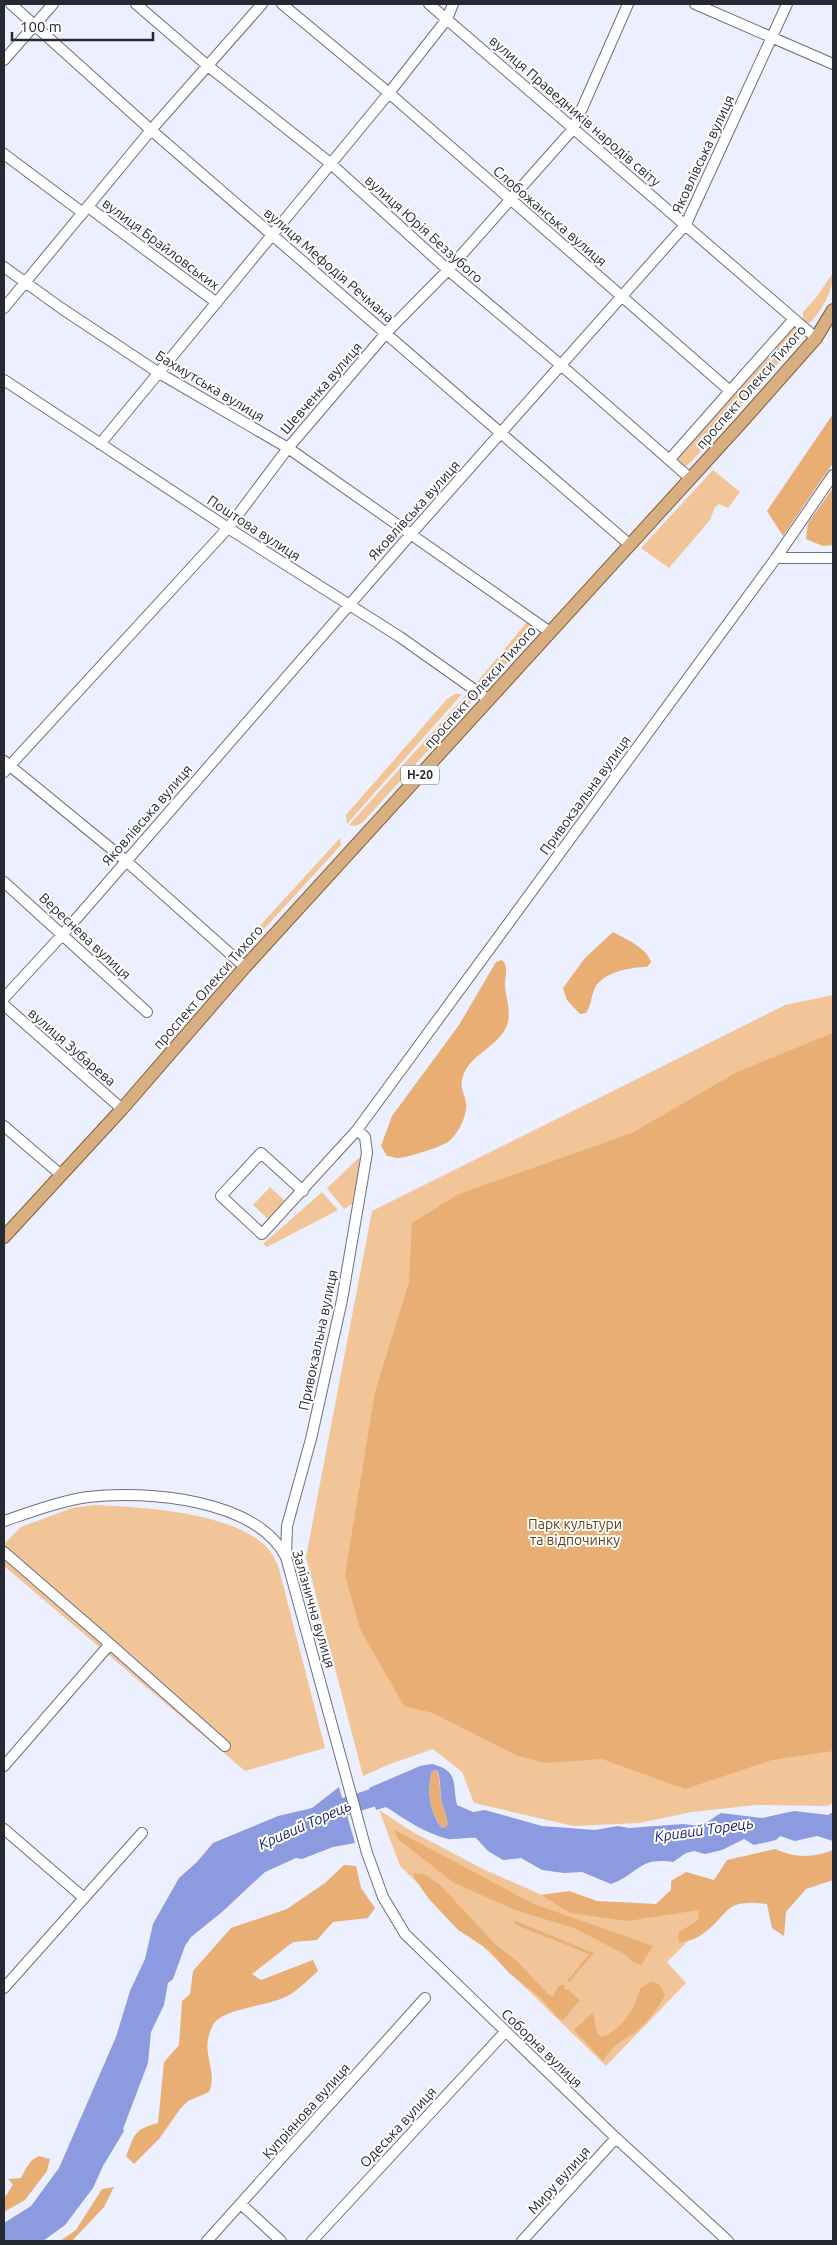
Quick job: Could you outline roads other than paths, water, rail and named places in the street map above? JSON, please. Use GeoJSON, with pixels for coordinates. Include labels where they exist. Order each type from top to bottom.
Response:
{"type":"FeatureCollection","features":[{"type":"Feature","properties":{"kind":"main road","name":"проспект Олекси Тихого"},"geometry":{"type":"LineString","coordinates":[[4,1237],[60,1174],[122,1109],[245,967],[691,478],[816,338],[833,310]]}},
{"type":"Feature","properties":{"kind":"street","name":"вулиця Мефодія Речмана"},"geometry":{"type":"LineString","coordinates":[[11,4],[152,130],[387,332],[630,545]]}},
{"type":"Feature","properties":{"kind":"street"},"geometry":{"type":"LineString","coordinates":[[4,60],[53,4]]}},
{"type":"Feature","properties":{"kind":"street","name":"вулиця Юрія Беззубого"},"geometry":{"type":"LineString","coordinates":[[136,4],[208,66],[330,163],[448,270],[691,478]]}},
{"type":"Feature","properties":{"kind":"street"},"geometry":{"type":"LineString","coordinates":[[4,308],[152,130],[262,4]]}},
{"type":"Feature","properties":{"kind":"street","name":"Слобожанська вулиця"},"geometry":{"type":"LineString","coordinates":[[282,4],[389,93],[730,391]]}},
{"type":"Feature","properties":{"kind":"street","name":"вулиця Праведників народів світу"},"geometry":{"type":"LineString","coordinates":[[428,4],[686,224],[816,338]]}},
{"type":"Feature","properties":{"kind":"street"},"geometry":{"type":"LineString","coordinates":[[100,444],[389,93],[446,19],[453,4]]}},
{"type":"Feature","properties":{"kind":"street","name":"Шевченка вулиця"},"geometry":{"type":"LineString","coordinates":[[6,766],[228,528],[288,448],[387,332],[448,270],[573,129],[628,4]]}},
{"type":"Feature","properties":{"kind":"street"},"geometry":{"type":"LineString","coordinates":[[695,4],[833,64]]}},
{"type":"Feature","properties":{"kind":"street","name":"Яковлівська вулиця"},"geometry":{"type":"LineString","coordinates":[[4,998],[64,934],[125,860],[686,224],[787,4]]}},
{"type":"Feature","properties":{"kind":"street","name":"вулиця Брайловських"},"geometry":{"type":"LineString","coordinates":[[4,154],[217,303]]}},
{"type":"Feature","properties":{"kind":"street","name":"Бахмутська вулиця"},"geometry":{"type":"LineString","coordinates":[[4,267],[159,373],[288,448],[550,632]]}},
{"type":"Feature","properties":{"kind":"street"},"geometry":{"type":"LineString","coordinates":[[670,459],[794,319]]}},
{"type":"Feature","properties":{"kind":"street","name":"Поштова вулиця"},"geometry":{"type":"LineString","coordinates":[[4,380],[228,528],[400,637],[489,700]]}},
{"type":"Feature","properties":{"kind":"street","name":"Привокзальна вулиця"},"geometry":{"type":"LineString","coordinates":[[303,1190],[261,1153],[221,1196],[262,1234],[303,1190],[357,1130],[776,558],[833,475]]}},
{"type":"Feature","properties":{"kind":"street"},"geometry":{"type":"LineString","coordinates":[[776,558],[833,558]]}},
{"type":"Feature","properties":{"kind":"street"},"geometry":{"type":"LineString","coordinates":[[6,766],[125,860],[221,948],[245,967]]}},
{"type":"Feature","properties":{"kind":"street","name":"Вереснева вулиця"},"geometry":{"type":"LineString","coordinates":[[4,882],[64,934],[147,1012]]}},
{"type":"Feature","properties":{"kind":"street","name":"вулиця Зубарева"},"geometry":{"type":"LineString","coordinates":[[4,1005],[122,1109]]}},
{"type":"Feature","properties":{"kind":"street"},"geometry":{"type":"LineString","coordinates":[[4,1126],[60,1174]]}},
{"type":"Feature","properties":{"kind":"street","name":"Привокзальна вулиця"},"geometry":{"type":"LineString","coordinates":[[286,1557],[287,1526],[310,1439],[342,1300],[365,1170],[367,1154],[365,1137],[357,1130]]}},
{"type":"Feature","properties":{"kind":"street","name":"Залізнична вулиця"},"geometry":{"type":"LineString","coordinates":[[4,1520],[88,1497],[140,1497],[184,1500],[210,1505],[244,1517],[269,1533],[281,1546],[286,1557],[367,1853]]}},
{"type":"Feature","properties":{"kind":"street"},"geometry":{"type":"LineString","coordinates":[[4,1552],[225,1746]]}},
{"type":"Feature","properties":{"kind":"street"},"geometry":{"type":"LineString","coordinates":[[4,1766],[110,1644]]}},
{"type":"Feature","properties":{"kind":"street"},"geometry":{"type":"LineString","coordinates":[[4,1829],[84,1898]]}},
{"type":"Feature","properties":{"kind":"street"},"geometry":{"type":"LineString","coordinates":[[4,1988],[142,1833]]}},
{"type":"Feature","properties":{"kind":"street","name":"Соборна вулиця"},"geometry":{"type":"LineString","coordinates":[[367,1853],[383,1897],[405,1934],[724,2240]]}},
{"type":"Feature","properties":{"kind":"street","name":"Купріянова вулиця"},"geometry":{"type":"LineString","coordinates":[[206,2241],[425,1998]]}},
{"type":"Feature","properties":{"kind":"street","name":"Одеська вулиця"},"geometry":{"type":"LineString","coordinates":[[312,2241],[505,2032]]}},
{"type":"Feature","properties":{"kind":"street","name":"Миру вулиця"},"geometry":{"type":"LineString","coordinates":[[522,2241],[616,2138]]}},
{"type":"Feature","properties":{"kind":"street"},"geometry":{"type":"LineString","coordinates":[[241,2204],[282,2241]]}},
{"type":"Feature","properties":{"kind":"water"},"geometry":{"type":"Polygon","coordinates":[[[432,1764],[447,1770],[453,1778],[457,1805],[473,1812],[485,1810],[542,1826],[595,1830],[618,1826],[629,1828],[683,1824],[701,1826],[721,1813],[762,1818],[794,1811],[828,1815],[833,1812],[833,1841],[817,1836],[795,1841],[780,1836],[776,1840],[754,1845],[744,1839],[722,1850],[705,1854],[694,1851],[686,1853],[673,1862],[661,1861],[645,1864],[628,1876],[611,1884],[582,1872],[564,1873],[542,1870],[521,1858],[503,1860],[488,1851],[476,1838],[448,1839],[424,1830],[386,1807],[376,1810],[369,1788],[420,1766],[432,1764]],[[437,1770],[432,1771],[429,1793],[432,1808],[442,1828],[447,1826],[447,1820],[441,1799],[437,1770]]]}},
{"type":"Feature","properties":{"kind":"water"},"geometry":{"type":"Polygon","coordinates":[[[339,1787],[355,1843],[333,1847],[302,1859],[296,1858],[265,1872],[222,1912],[191,1937],[185,1946],[173,1979],[168,1983],[164,2005],[151,2032],[148,2063],[123,2129],[124,2131],[103,2166],[93,2188],[65,2225],[43,2241],[4,2241],[4,2223],[31,2206],[59,2168],[116,2037],[130,1991],[145,1959],[153,1924],[179,1878],[197,1862],[213,1843],[278,1816],[312,1808],[339,1787]]]}},
{"type":"Feature","properties":{"kind":"waterway","name":"Кривий Торець"},"geometry":{"type":"LineString","coordinates":[[322,1814],[381,1795],[396,1794]]}},
{"type":"Feature","properties":{"kind":"park label","name":"Парк культури та відпочинку"},"geometry":{"type":"Point","coordinates":[575,1532]}}]}
